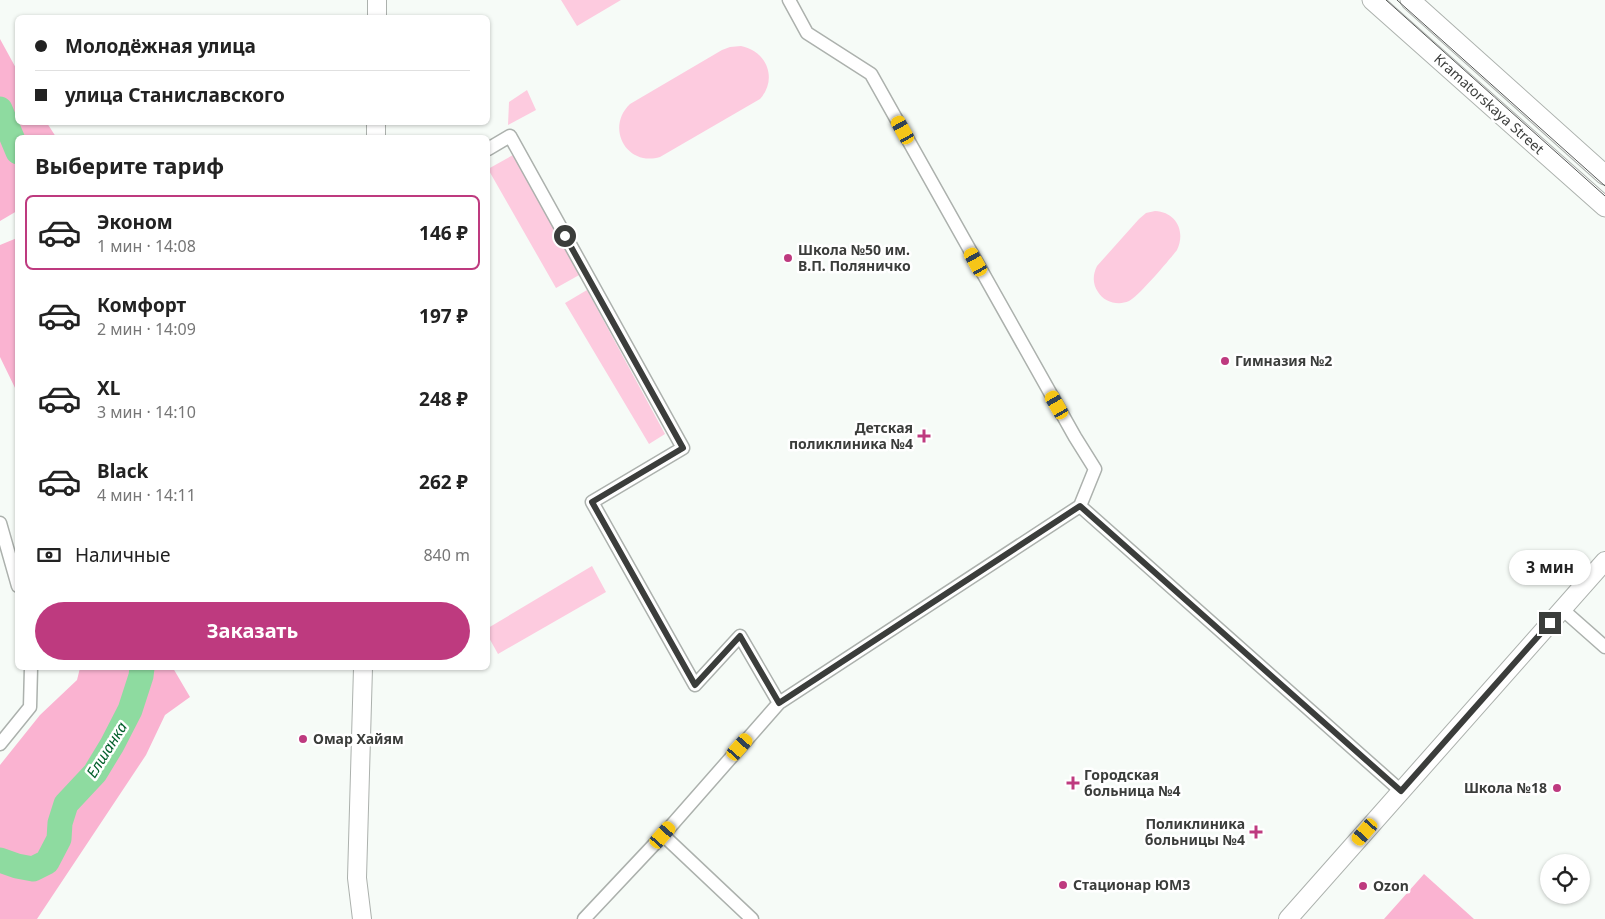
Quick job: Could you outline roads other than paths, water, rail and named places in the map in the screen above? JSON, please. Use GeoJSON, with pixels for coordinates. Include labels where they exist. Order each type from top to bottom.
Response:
{"type":"FeatureCollection","features":[{"type":"Feature","properties":{"kind":"main road"},"geometry":{"type":"LineString","coordinates":[[377,0],[377,15]]}},
{"type":"Feature","properties":{"kind":"main road","name":"Kramatorskaya Street"},"geometry":{"type":"LineString","coordinates":[[1372,0],[1605,207]]}},
{"type":"Feature","properties":{"kind":"main road","name":"Kramatorskaya Street"},"geometry":{"type":"LineString","coordinates":[[1410,0],[1605,175]]}},
{"type":"Feature","properties":{"kind":"main road"},"geometry":{"type":"LineString","coordinates":[[1288,919],[1605,561]]}},
{"type":"Feature","properties":{"kind":"main road"},"geometry":{"type":"LineString","coordinates":[[362,919],[357,878],[364,670]]}},
{"type":"Feature","properties":{"kind":"street"},"geometry":{"type":"LineString","coordinates":[[584,919],[663,835],[779,703],[1080,506],[1095,469],[1075,437],[871,74],[807,33],[788,0]]}},
{"type":"Feature","properties":{"kind":"street"},"geometry":{"type":"LineString","coordinates":[[1529,139],[1545,121]]}},
{"type":"Feature","properties":{"kind":"street"},"geometry":{"type":"LineString","coordinates":[[490,148],[510,136],[683,448],[592,502],[695,685],[740,636],[779,703]]}},
{"type":"Feature","properties":{"kind":"street"},"geometry":{"type":"LineString","coordinates":[[1080,506],[1401,791]]}},
{"type":"Feature","properties":{"kind":"street"},"geometry":{"type":"LineString","coordinates":[[0,523],[15,576]]}},
{"type":"Feature","properties":{"kind":"street"},"geometry":{"type":"LineString","coordinates":[[1562,609],[1605,647]]}},
{"type":"Feature","properties":{"kind":"street"},"geometry":{"type":"LineString","coordinates":[[0,744],[30,707],[30,670]]}},
{"type":"Feature","properties":{"kind":"street"},"geometry":{"type":"LineString","coordinates":[[663,835],[752,919]]}},
{"type":"Feature","properties":{"kind":"waterway","name":"Елшанка"},"geometry":{"type":"LineString","coordinates":[[0,109],[15,145]]}},
{"type":"Feature","properties":{"kind":"waterway","name":"Елшанка"},"geometry":{"type":"LineString","coordinates":[[0,860],[33,869],[47,862],[59,839],[60,823],[66,804],[95,773],[112,745],[130,710],[142,670]]}},
{"type":"Feature","properties":{"kind":"tram line"},"geometry":{"type":"LineString","coordinates":[[1386,0],[1605,196]]}},
{"type":"Feature","properties":{"kind":"tram line"},"geometry":{"type":"LineString","coordinates":[[1397,0],[1605,186]]}},
{"type":"Feature","properties":{"kind":"place","name":"Школа №50 им. В.П. Поляничко"},"geometry":{"type":"Point","coordinates":[788,258]}},
{"type":"Feature","properties":{"kind":"place","name":"Гимназия №2"},"geometry":{"type":"Point","coordinates":[1225,361]}},
{"type":"Feature","properties":{"kind":"place","name":"Детская поликлиника №4"},"geometry":{"type":"Point","coordinates":[924,436]}},
{"type":"Feature","properties":{"kind":"place","name":"Омар Хайям"},"geometry":{"type":"Point","coordinates":[303,739]}},
{"type":"Feature","properties":{"kind":"place","name":"Городская больница №4"},"geometry":{"type":"Point","coordinates":[1073,783]}},
{"type":"Feature","properties":{"kind":"place","name":"Школа №18"},"geometry":{"type":"Point","coordinates":[1557,788]}},
{"type":"Feature","properties":{"kind":"place","name":"Поликлиника больницы №4"},"geometry":{"type":"Point","coordinates":[1256,832]}},
{"type":"Feature","properties":{"kind":"place","name":"Стационар ЮМЗ"},"geometry":{"type":"Point","coordinates":[1063,885]}},
{"type":"Feature","properties":{"kind":"place","name":"Ozon"},"geometry":{"type":"Point","coordinates":[1363,886]}}]}
